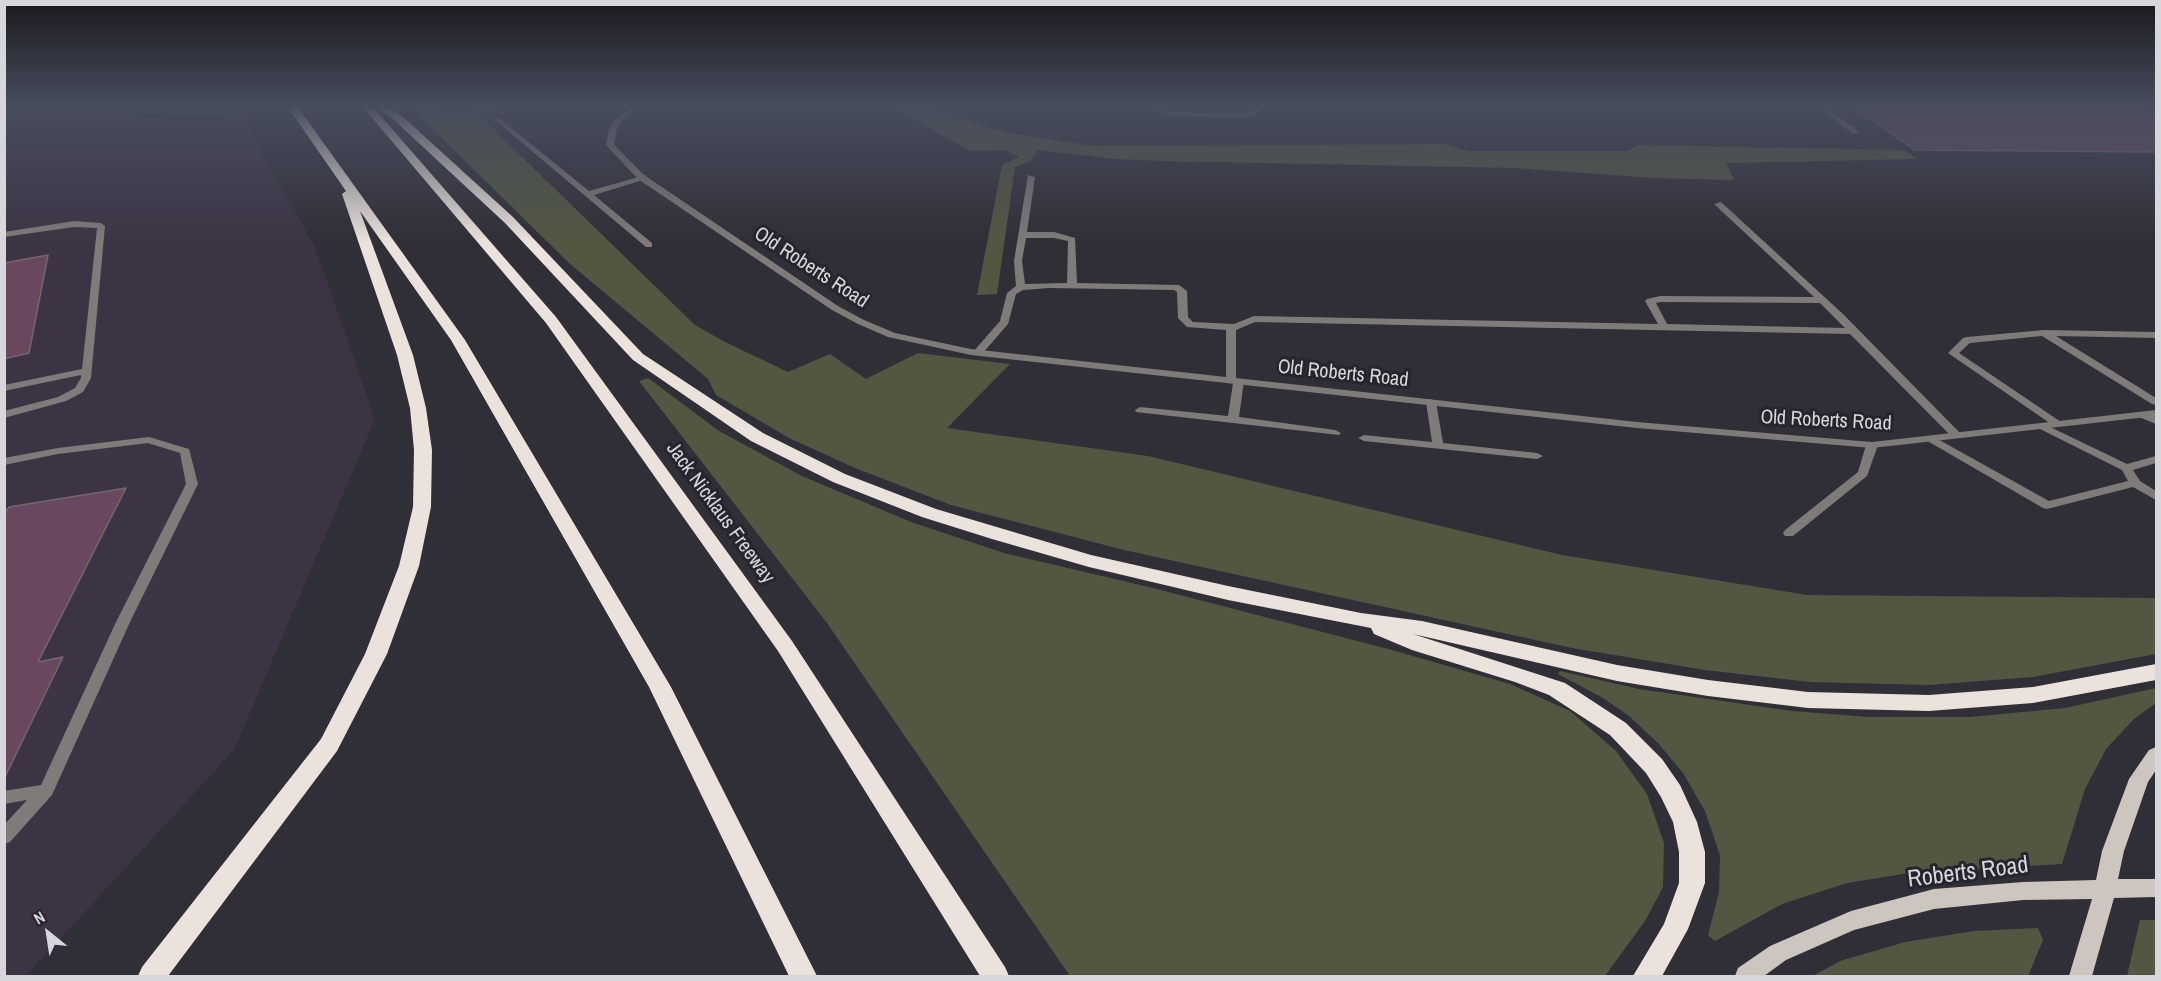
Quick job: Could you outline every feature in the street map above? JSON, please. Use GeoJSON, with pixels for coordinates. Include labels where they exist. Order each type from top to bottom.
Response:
{"type":"FeatureCollection","features":[{"type":"Feature","properties":{"kind":"highway"},"geometry":{"type":"LineString","coordinates":[[325,152],[458,340],[660,687],[803,976]]}},
{"type":"Feature","properties":{"kind":"highway","name":"Jack Nicklaus Freeway"},"geometry":{"type":"LineString","coordinates":[[406,152],[551,320],[785,646],[995,976]]}},
{"type":"Feature","properties":{"kind":"highway"},"geometry":{"type":"LineString","coordinates":[[435,152],[509,220],[639,357],[699,400],[757,437],[839,478],[929,513],[999,535],[1089,561],[1361,621],[1422,628],[1650,679],[1808,700],[1929,703],[2033,695],[2157,672]]}},
{"type":"Feature","properties":{"kind":"highway"},"geometry":{"type":"LineString","coordinates":[[152,976],[329,745],[376,654],[409,566],[422,507],[423,450],[418,408],[405,355],[342,175]]}},
{"type":"Feature","properties":{"kind":"highway"},"geometry":{"type":"LineString","coordinates":[[1361,621],[1419,645],[1523,676],[1557,689],[1618,729],[1654,766],[1671,792],[1685,822],[1692,852],[1692,883],[1676,929],[1647,976]]}},
{"type":"Feature","properties":{"kind":"main road"},"geometry":{"type":"LineString","coordinates":[[2081,976],[2105,890],[2113,851],[2128,807],[2139,779],[2157,755]]}},
{"type":"Feature","properties":{"kind":"main road","name":"Roberts Road"},"geometry":{"type":"LineString","coordinates":[[1746,976],[1778,953],[1851,921],[1934,899],[2023,891],[2157,888]]}},
{"type":"Feature","properties":{"kind":"street"},"geometry":{"type":"LineString","coordinates":[[537,152],[649,245]]}},
{"type":"Feature","properties":{"kind":"street","name":"Old Roberts Road"},"geometry":{"type":"LineString","coordinates":[[617,152],[643,177],[836,308],[861,322],[892,335],[978,352],[1724,434],[1872,445],[2157,413]]}},
{"type":"Feature","properties":{"kind":"street"},"geometry":{"type":"LineString","coordinates":[[588,194],[643,177]]}},
{"type":"Feature","properties":{"kind":"street"},"geometry":{"type":"LineString","coordinates":[[1021,287],[1018,261],[1031,177]]}},
{"type":"Feature","properties":{"kind":"street"},"geometry":{"type":"LineString","coordinates":[[1718,204],[1822,300],[1958,436]]}},
{"type":"Feature","properties":{"kind":"street"},"geometry":{"type":"LineString","coordinates":[[4,235],[74,224],[101,226],[87,370],[79,390],[62,399],[4,415]]}},
{"type":"Feature","properties":{"kind":"street"},"geometry":{"type":"LineString","coordinates":[[1022,235],[1054,235],[1072,240],[1072,286]]}},
{"type":"Feature","properties":{"kind":"street"},"geometry":{"type":"LineString","coordinates":[[978,352],[1005,322],[1012,293],[1021,287],[1176,287],[1182,291],[1183,318],[1190,325],[1236,327]]}},
{"type":"Feature","properties":{"kind":"street"},"geometry":{"type":"LineString","coordinates":[[1664,327],[1650,302],[1660,298],[1822,300]]}},
{"type":"Feature","properties":{"kind":"street"},"geometry":{"type":"LineString","coordinates":[[1233,420],[1235,381],[1232,329],[1254,319],[1852,331]]}},
{"type":"Feature","properties":{"kind":"street"},"geometry":{"type":"LineString","coordinates":[[2058,424],[1953,353],[1967,340],[2044,333],[2157,335]]}},
{"type":"Feature","properties":{"kind":"street"},"geometry":{"type":"LineString","coordinates":[[2044,333],[2157,402]]}},
{"type":"Feature","properties":{"kind":"street"},"geometry":{"type":"LineString","coordinates":[[4,388],[87,370]]}},
{"type":"Feature","properties":{"kind":"street"},"geometry":{"type":"LineString","coordinates":[[1431,402],[1438,446]]}},
{"type":"Feature","properties":{"kind":"street"},"geometry":{"type":"LineString","coordinates":[[1140,410],[1335,433]]}},
{"type":"Feature","properties":{"kind":"street"},"geometry":{"type":"LineString","coordinates":[[2143,414],[2157,421]]}},
{"type":"Feature","properties":{"kind":"street"},"geometry":{"type":"LineString","coordinates":[[2042,426],[2126,468],[2135,483],[2157,496]]}},
{"type":"Feature","properties":{"kind":"street"},"geometry":{"type":"LineString","coordinates":[[1364,438],[1537,456]]}},
{"type":"Feature","properties":{"kind":"street"},"geometry":{"type":"LineString","coordinates":[[1930,439],[2047,505],[2135,483]]}},
{"type":"Feature","properties":{"kind":"street"},"geometry":{"type":"LineString","coordinates":[[4,462],[58,451],[149,440],[185,451],[192,484],[123,622],[46,790],[4,837]]}},
{"type":"Feature","properties":{"kind":"street"},"geometry":{"type":"LineString","coordinates":[[1789,533],[1863,474],[1872,445]]}},
{"type":"Feature","properties":{"kind":"street"},"geometry":{"type":"LineString","coordinates":[[2126,468],[2157,459]]}},
{"type":"Feature","properties":{"kind":"street"},"geometry":{"type":"LineString","coordinates":[[4,798],[46,790]]}},
{"type":"Feature","properties":{"kind":"shaded area"},"geometry":{"type":"Polygon","coordinates":[[[5,152],[262,152],[315,247],[375,419],[234,750],[26,976],[5,976],[5,152]]]}},
{"type":"Feature","properties":{"kind":"green space"},"geometry":{"type":"Polygon","coordinates":[[[456,152],[517,152],[695,325],[788,372],[830,354],[866,379],[918,353],[1010,364],[947,428],[1148,456],[1562,555],[1807,595],[2156,598],[2156,654],[2033,677],[1929,685],[1810,682],[1705,670],[1572,648],[1124,550],[951,505],[855,468],[789,438],[716,395],[708,379],[570,264],[456,152]]]}},
{"type":"Feature","properties":{"kind":"green space"},"geometry":{"type":"Polygon","coordinates":[[[1009,152],[1036,152],[1031,161],[1015,167],[997,294],[977,295],[1002,165],[1019,157],[1009,152]]]}},
{"type":"Feature","properties":{"kind":"green space"},"geometry":{"type":"Polygon","coordinates":[[[1052,152],[1906,152],[1918,159],[1726,163],[1734,180],[1653,178],[1515,168],[1115,159],[1052,152]]]}},
{"type":"Feature","properties":{"kind":"green space"},"geometry":{"type":"Polygon","coordinates":[[[648,378],[719,431],[802,476],[911,522],[1004,553],[1153,588],[1392,650],[1510,684],[1570,711],[1616,751],[1647,794],[1664,843],[1663,887],[1645,921],[1605,976],[1070,976],[827,623],[639,381],[648,378]]]}},
{"type":"Feature","properties":{"kind":"green space"},"geometry":{"type":"Polygon","coordinates":[[[1560,671],[1639,689],[1792,711],[1869,717],[1970,717],[2065,708],[2156,688],[2156,703],[2134,719],[2106,749],[2085,789],[2062,864],[1909,873],[1847,883],[1782,904],[1715,941],[1708,935],[1719,892],[1720,855],[1705,811],[1683,773],[1658,743],[1629,716],[1603,698],[1558,674],[1560,671]]]}},
{"type":"Feature","properties":{"kind":"green space"},"geometry":{"type":"Polygon","coordinates":[[[2140,920],[2156,920],[2156,976],[2127,976],[2140,920]]]}},
{"type":"Feature","properties":{"kind":"green space"},"geometry":{"type":"Polygon","coordinates":[[[2038,928],[2043,940],[2028,976],[1813,976],[1840,961],[1905,942],[1974,931],[2038,928]]]}},
{"type":"Feature","properties":{"kind":"building"},"geometry":{"type":"Polygon","coordinates":[[[48,255],[29,353],[4,359],[4,263],[48,255]]]}},
{"type":"Feature","properties":{"kind":"building"},"geometry":{"type":"Polygon","coordinates":[[[126,488],[38,662],[63,657],[4,779],[4,514],[9,507],[126,488]]]}}]}
